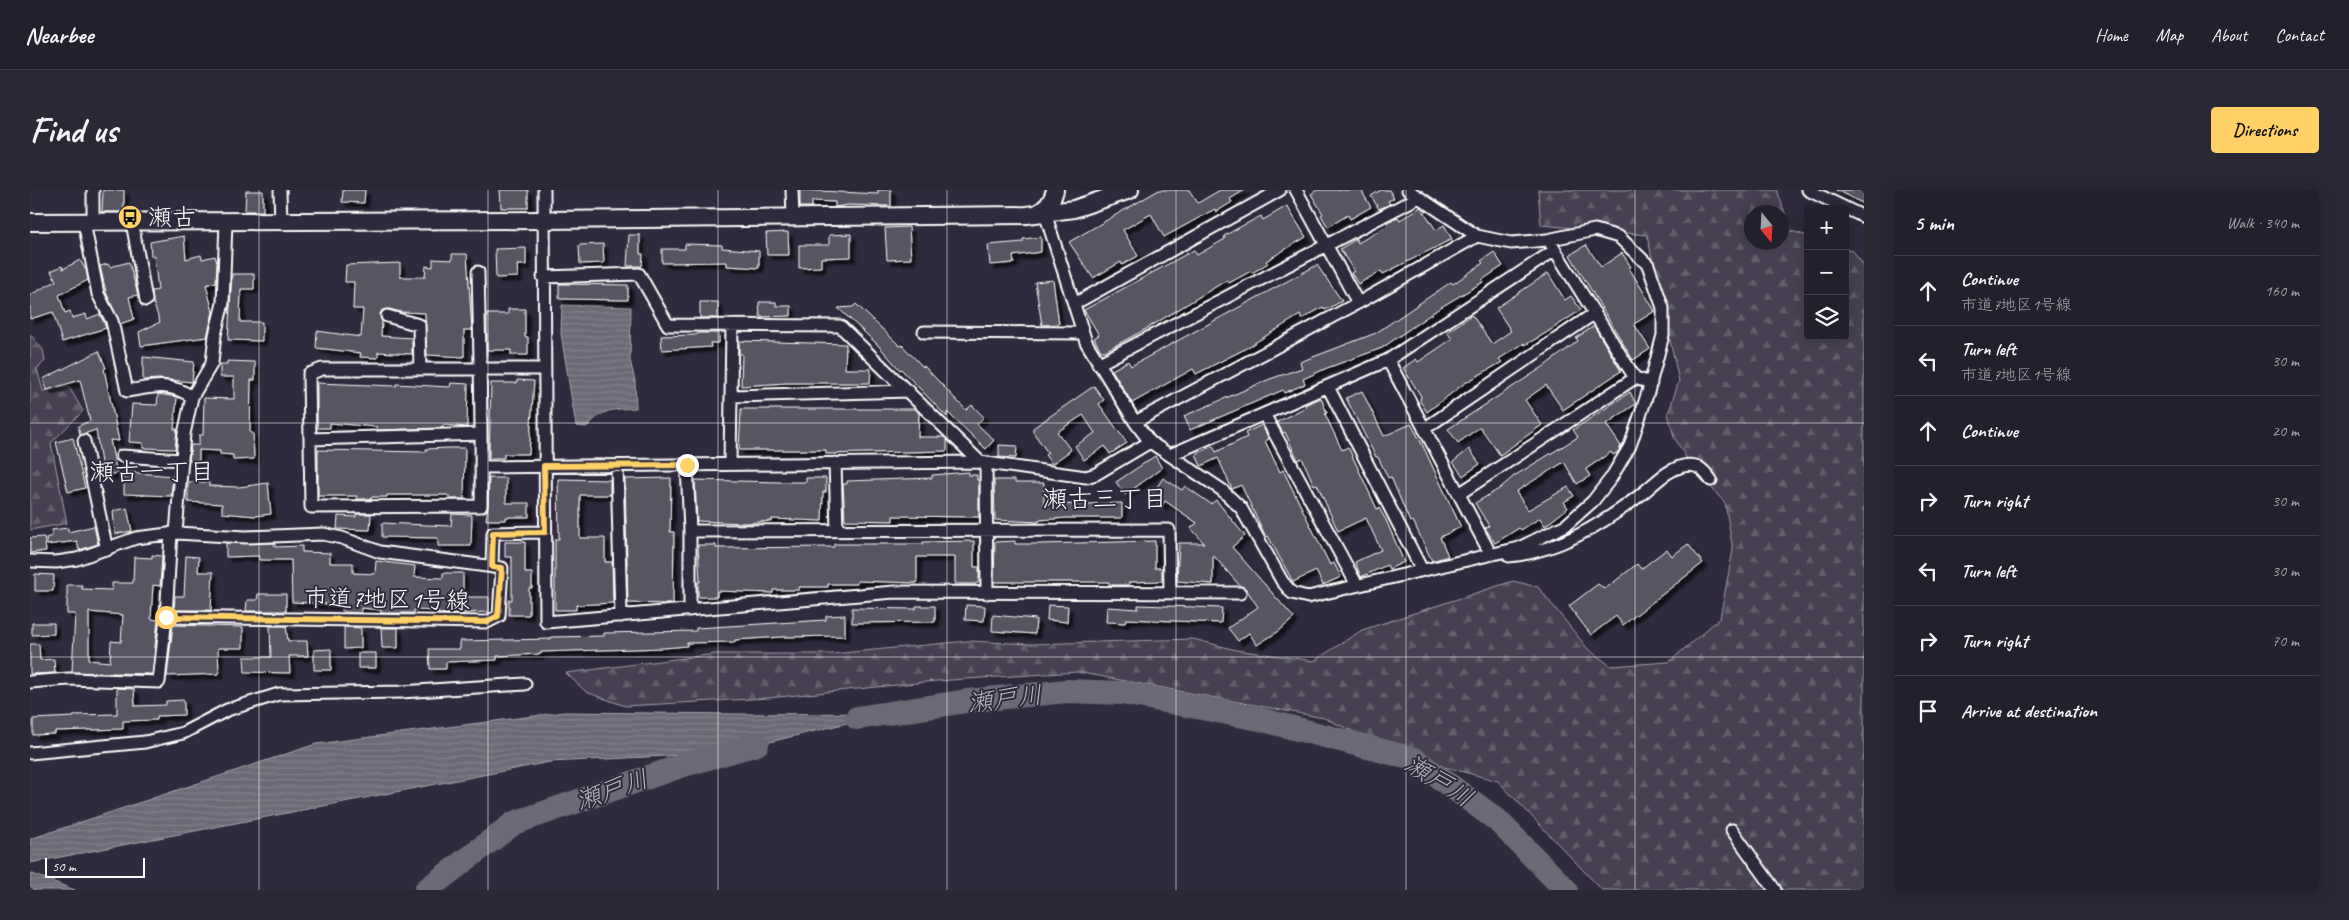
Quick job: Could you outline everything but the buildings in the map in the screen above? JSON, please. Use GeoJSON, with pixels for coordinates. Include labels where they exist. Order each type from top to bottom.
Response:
{"type":"FeatureCollection","features":[{"type":"Feature","properties":{"kind":"street"},"geometry":{"type":"LineString","coordinates":[[94,190],[89,222],[98,294],[112,321],[127,391],[159,386],[179,388],[192,397]]}},
{"type":"Feature","properties":{"kind":"street"},"geometry":{"type":"LineString","coordinates":[[280,190],[280,222]]}},
{"type":"Feature","properties":{"kind":"street"},"geometry":{"type":"LineString","coordinates":[[544,190],[546,622],[894,592],[1240,593]]}},
{"type":"Feature","properties":{"kind":"street"},"geometry":{"type":"LineString","coordinates":[[792,190],[793,218]]}},
{"type":"Feature","properties":{"kind":"street"},"geometry":{"type":"LineString","coordinates":[[1041,212],[1053,200],[1055,190]]}},
{"type":"Feature","properties":{"kind":"street"},"geometry":{"type":"LineString","coordinates":[[30,222],[793,218],[1041,212],[1089,205],[1130,190]]}},
{"type":"Feature","properties":{"kind":"street"},"geometry":{"type":"LineString","coordinates":[[1074,304],[1280,190]]}},
{"type":"Feature","properties":{"kind":"street"},"geometry":{"type":"LineString","coordinates":[[1296,190],[1358,304]]}},
{"type":"Feature","properties":{"kind":"street"},"geometry":{"type":"LineString","coordinates":[[1041,212],[1083,333],[1098,364],[1135,422],[1150,442],[1222,490],[1241,508],[1282,581],[1292,593],[1308,596],[1490,553],[1519,548],[1566,525],[1593,501],[1611,478],[1630,446],[1651,383],[1663,335],[1663,308],[1648,265],[1619,237],[1595,230],[1547,240],[1511,243],[1477,236],[1408,190]]}},
{"type":"Feature","properties":{"kind":"street"},"geometry":{"type":"LineString","coordinates":[[1808,190],[1864,216]]}},
{"type":"Feature","properties":{"kind":"street"},"geometry":{"type":"LineString","coordinates":[[1098,364],[1419,197]]}},
{"type":"Feature","properties":{"kind":"street"},"geometry":{"type":"LineString","coordinates":[[132,222],[146,300]]}},
{"type":"Feature","properties":{"kind":"street"},"geometry":{"type":"LineString","coordinates":[[30,682],[70,679],[159,682],[184,434],[192,397],[212,363],[215,335],[223,303],[226,222]]}},
{"type":"Feature","properties":{"kind":"street"},"geometry":{"type":"LineString","coordinates":[[1135,422],[1358,304],[1477,236]]}},
{"type":"Feature","properties":{"kind":"street"},"geometry":{"type":"LineString","coordinates":[[1547,240],[1635,378],[1651,383]]}},
{"type":"Feature","properties":{"kind":"street"},"geometry":{"type":"LineString","coordinates":[[1170,455],[1388,360],[1555,250]]}},
{"type":"Feature","properties":{"kind":"street"},"geometry":{"type":"LineString","coordinates":[[478,272],[480,370],[481,434],[482,467],[481,506],[311,507],[309,374],[322,369],[480,370],[544,369]]}},
{"type":"Feature","properties":{"kind":"street"},"geometry":{"type":"LineString","coordinates":[[544,277],[639,274],[668,325],[840,326],[983,462],[987,593]]}},
{"type":"Feature","properties":{"kind":"street"},"geometry":{"type":"LineString","coordinates":[[1424,429],[1595,313]]}},
{"type":"Feature","properties":{"kind":"street"},"geometry":{"type":"LineString","coordinates":[[387,316],[419,325],[420,369]]}},
{"type":"Feature","properties":{"kind":"street"},"geometry":{"type":"LineString","coordinates":[[730,464],[732,326]]}},
{"type":"Feature","properties":{"kind":"street"},"geometry":{"type":"LineString","coordinates":[[924,332],[1083,333]]}},
{"type":"Feature","properties":{"kind":"street"},"geometry":{"type":"LineString","coordinates":[[1388,360],[1490,553]]}},
{"type":"Feature","properties":{"kind":"street"},"geometry":{"type":"LineString","coordinates":[[1459,494],[1635,378]]}},
{"type":"Feature","properties":{"kind":"street"},"geometry":{"type":"LineString","coordinates":[[1328,387],[1422,570]]}},
{"type":"Feature","properties":{"kind":"street"},"geometry":{"type":"LineString","coordinates":[[731,396],[909,391]]}},
{"type":"Feature","properties":{"kind":"street"},"geometry":{"type":"LineString","coordinates":[[1264,414],[1357,585]]}},
{"type":"Feature","properties":{"kind":"street"},"geometry":{"type":"LineString","coordinates":[[310,439],[481,434]]}},
{"type":"Feature","properties":{"kind":"street"},"geometry":{"type":"LineString","coordinates":[[84,441],[107,550]]}},
{"type":"Feature","properties":{"kind":"street"},"geometry":{"type":"LineString","coordinates":[[482,467],[983,462],[1086,477],[1096,474],[1150,442]]}},
{"type":"Feature","properties":{"kind":"street"},"geometry":{"type":"LineString","coordinates":[[122,456],[182,460]]}},
{"type":"Feature","properties":{"kind":"street"},"geometry":{"type":"LineString","coordinates":[[836,463],[837,530]]}},
{"type":"Feature","properties":{"kind":"street"},"geometry":{"type":"LineString","coordinates":[[687,465],[690,531],[690,610]]}},
{"type":"Feature","properties":{"kind":"street"},"geometry":{"type":"LineString","coordinates":[[1490,553],[1509,556],[1529,554],[1570,539],[1608,518],[1667,472],[1683,466],[1696,465],[1705,471],[1711,480]]}},
{"type":"Feature","properties":{"kind":"street"},"geometry":{"type":"LineString","coordinates":[[617,466],[621,616]]}},
{"type":"Feature","properties":{"kind":"street"},"geometry":{"type":"LineString","coordinates":[[690,531],[1169,530],[1170,593]]}},
{"type":"Feature","properties":{"kind":"street"},"geometry":{"type":"LineString","coordinates":[[492,567],[493,533],[545,532]]}},
{"type":"Feature","properties":{"kind":"street","name":"市道7地区1号線"},"geometry":{"type":"LineString","coordinates":[[30,560],[56,562],[77,560],[136,538],[173,533],[246,537],[323,534],[342,538],[380,552],[502,568],[498,616],[487,622],[166,617]]}},
{"type":"Feature","properties":{"kind":"street"},"geometry":{"type":"LineString","coordinates":[[30,753],[145,742],[183,733],[227,710],[279,694],[401,692],[525,684]]}},
{"type":"Feature","properties":{"kind":"street"},"geometry":{"type":"LineString","coordinates":[[1732,830],[1775,890]]}},
{"type":"Feature","properties":{"kind":"green space"},"geometry":{"type":"Polygon","coordinates":[[[1538,190],[1777,190],[1782,205],[1744,205],[1744,250],[1789,250],[1789,225],[1791,231],[1804,235],[1804,340],[1849,340],[1849,250],[1853,251],[1864,266],[1864,890],[1602,890],[1498,781],[1414,759],[1324,718],[1077,672],[936,681],[768,698],[625,706],[586,692],[566,673],[715,654],[832,654],[968,641],[1032,644],[1193,639],[1236,650],[1314,661],[1362,630],[1513,581],[1538,587],[1588,649],[1611,666],[1669,662],[1720,618],[1733,550],[1725,503],[1690,464],[1674,437],[1668,414],[1679,381],[1647,235],[1541,225],[1538,190]]]}},
{"type":"Feature","properties":{"kind":"green space"},"geometry":{"type":"Polygon","coordinates":[[[30,334],[43,350],[45,361],[37,369],[43,391],[69,387],[83,411],[51,443],[67,523],[30,530],[30,334]]]}},
{"type":"Feature","properties":{"kind":"shaded area"},"geometry":{"type":"Polygon","coordinates":[[[562,305],[631,307],[630,360],[635,381],[636,408],[608,411],[598,416],[587,427],[576,426],[561,334],[562,305]]]}},
{"type":"Feature","properties":{"kind":"shaded area"},"geometry":{"type":"Polygon","coordinates":[[[565,712],[888,713],[725,753],[550,762],[30,863],[30,839],[316,744],[565,712]]]}},
{"type":"Feature","properties":{"kind":"shaded area"},"geometry":{"type":"Polygon","coordinates":[[[30,873],[75,890],[30,890],[30,873]]]}},
{"type":"Feature","properties":{"kind":"waterway","name":"瀬戸川"},"geometry":{"type":"LineString","coordinates":[[857,718],[967,701],[1067,691],[1123,693],[1259,719],[1414,759],[1497,820],[1566,890]]}},
{"type":"Feature","properties":{"kind":"waterway","name":"瀬戸川"},"geometry":{"type":"LineString","coordinates":[[426,890],[514,823],[684,765],[757,744]]}},
{"type":"Feature","properties":{"kind":"place","name":"瀬古"},"geometry":{"type":"Point","coordinates":[130,217]}},
{"type":"Feature","properties":{"kind":"district","name":"瀬古一丁目"},"geometry":{"type":"Point","coordinates":[152,472]}},
{"type":"Feature","properties":{"kind":"district","name":"瀬古三丁目"},"geometry":{"type":"Point","coordinates":[1105,499]}},
{"type":"Feature","properties":{"kind":"route"},"geometry":{"type":"LineString","coordinates":[[166,617],[487,622],[498,616],[502,568],[492,567],[493,533],[545,532],[544,466],[687,465]]}}]}
